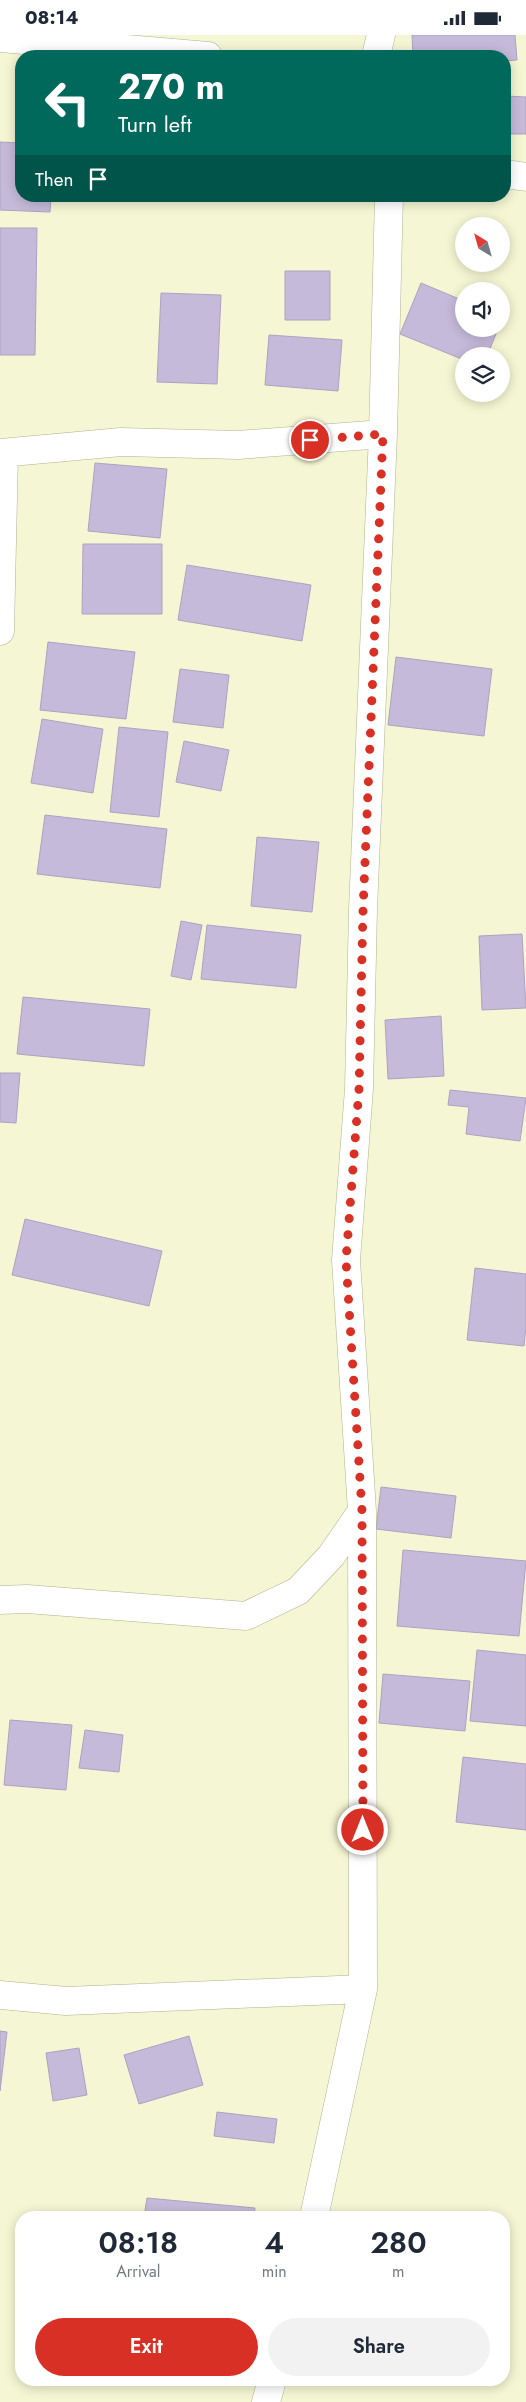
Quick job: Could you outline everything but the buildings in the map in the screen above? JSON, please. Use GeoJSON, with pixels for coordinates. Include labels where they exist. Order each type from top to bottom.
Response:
{"type":"FeatureCollection","features":[{"type":"Feature","properties":{"kind":"street"},"geometry":{"type":"LineString","coordinates":[[377,50],[381,35]]}},
{"type":"Feature","properties":{"kind":"street"},"geometry":{"type":"LineString","coordinates":[[0,38],[139,50]]}},
{"type":"Feature","properties":{"kind":"street"},"geometry":{"type":"LineString","coordinates":[[511,175],[526,177]]}},
{"type":"Feature","properties":{"kind":"street"},"geometry":{"type":"LineString","coordinates":[[315,2211],[363,1989],[362,1511],[346,1260],[359,1089],[363,910],[383,434],[389,202]]}},
{"type":"Feature","properties":{"kind":"street"},"geometry":{"type":"LineString","coordinates":[[0,631],[2,454],[121,442],[238,445],[383,434]]}},
{"type":"Feature","properties":{"kind":"street"},"geometry":{"type":"LineString","coordinates":[[0,1600],[27,1599],[246,1616],[298,1591],[331,1556],[362,1511]]}},
{"type":"Feature","properties":{"kind":"street"},"geometry":{"type":"LineString","coordinates":[[0,1995],[66,2001],[363,1989]]}},
{"type":"Feature","properties":{"kind":"street"},"geometry":{"type":"LineString","coordinates":[[266,2402],[270,2386]]}},
{"type":"Feature","properties":{"kind":"route"},"geometry":{"type":"LineString","coordinates":[[310,440],[383,434],[363,910],[359,1089],[346,1260],[362,1511],[363,1830]]}}]}
